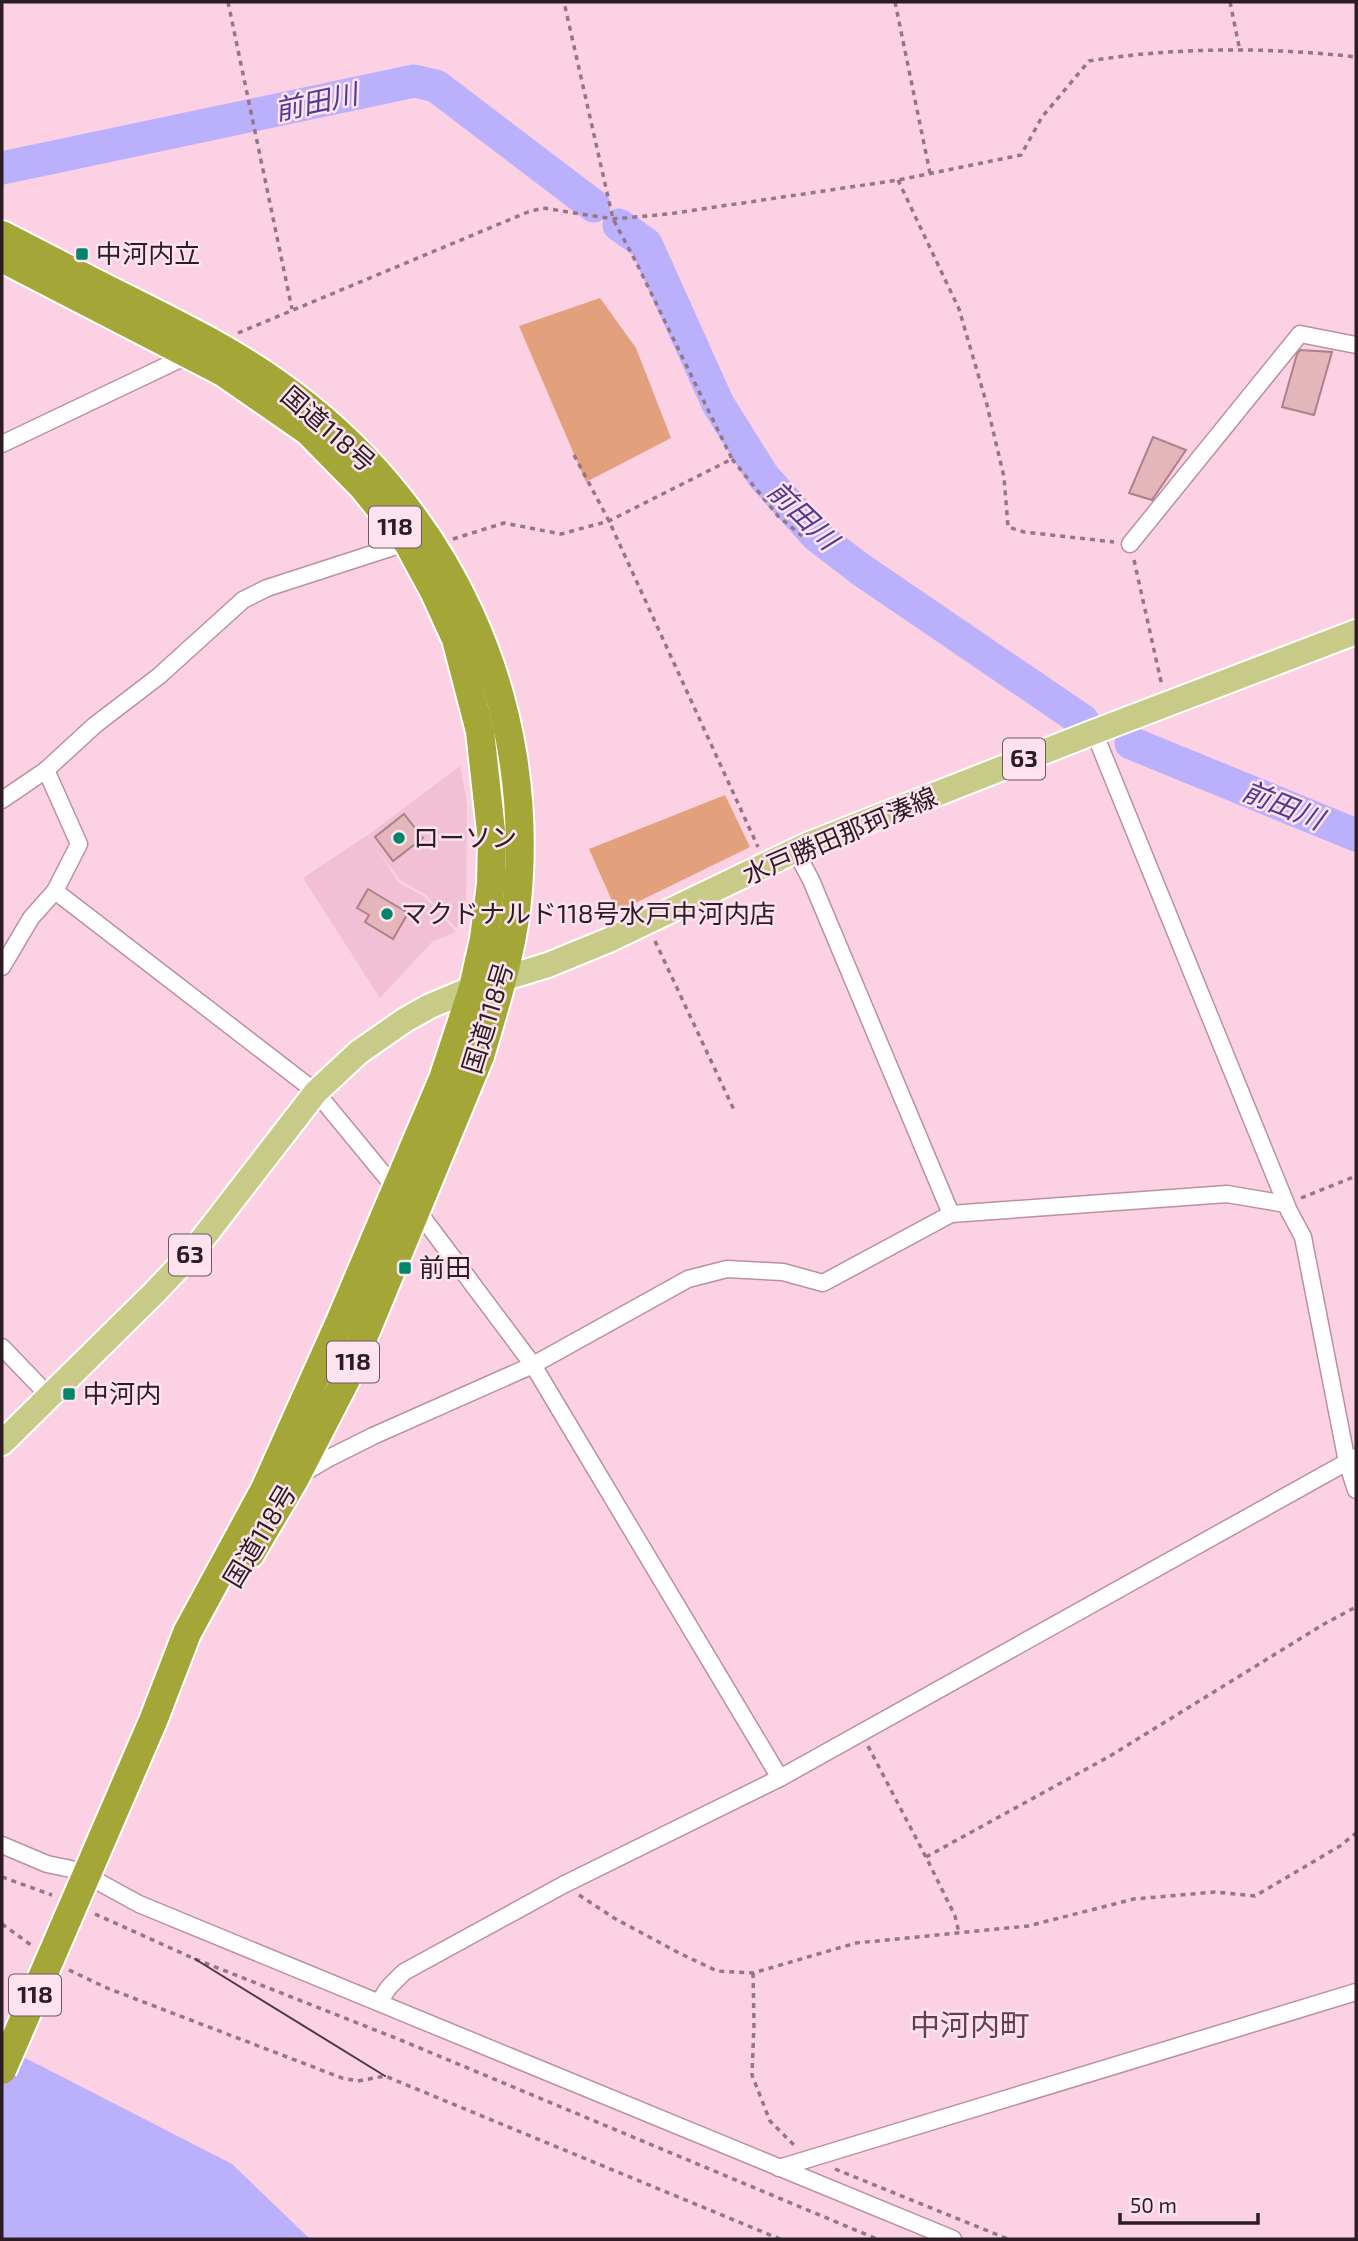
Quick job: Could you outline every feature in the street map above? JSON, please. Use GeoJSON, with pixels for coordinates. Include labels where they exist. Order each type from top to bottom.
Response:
{"type":"FeatureCollection","features":[{"type":"Feature","properties":{"kind":"highway","name":"国道118号"},"geometry":{"type":"LineString","coordinates":[[2,235],[215,343],[323,418],[379,472],[472,618],[490,661],[513,752],[519,859],[513,928],[480,1056],[346,1379],[295,1478],[199,1634],[153,1721]]}},
{"type":"Feature","properties":{"kind":"highway","name":"国道118号"},"geometry":{"type":"LineString","coordinates":[[2,258],[223,372],[308,431],[422,541],[435,591],[456,639],[480,731],[492,840],[491,884],[484,939],[473,988],[451,1058],[397,1189],[265,1489],[187,1633],[153,1721],[2,2070]]}},
{"type":"Feature","properties":{"kind":"main road","name":"水戸勝田那珂湊線"},"geometry":{"type":"LineString","coordinates":[[2,1443],[190,1255],[316,1092],[359,1052],[388,1030],[430,1006],[473,988],[569,957],[647,924],[796,850],[1356,632]]}},
{"type":"Feature","properties":{"kind":"street"},"geometry":{"type":"LineString","coordinates":[[1130,544],[1300,334],[1356,345]]}},
{"type":"Feature","properties":{"kind":"street"},"geometry":{"type":"LineString","coordinates":[[2,444],[215,343]]}},
{"type":"Feature","properties":{"kind":"street"},"geometry":{"type":"LineString","coordinates":[[2,800],[46,769],[96,725],[159,676],[243,600],[267,588],[422,541]]}},
{"type":"Feature","properties":{"kind":"street"},"geometry":{"type":"LineString","coordinates":[[1094,732],[1286,1204],[1303,1237],[1352,1460],[1356,1490]]}},
{"type":"Feature","properties":{"kind":"street"},"geometry":{"type":"LineString","coordinates":[[2,967],[31,918],[55,891],[79,844],[46,769]]}},
{"type":"Feature","properties":{"kind":"street"},"geometry":{"type":"LineString","coordinates":[[796,850],[951,1214]]}},
{"type":"Feature","properties":{"kind":"street"},"geometry":{"type":"LineString","coordinates":[[55,891],[316,1092],[417,1210],[533,1365],[780,1778]]}},
{"type":"Feature","properties":{"kind":"street"},"geometry":{"type":"LineString","coordinates":[[265,1489],[295,1478],[373,1436],[533,1365],[688,1279],[727,1269],[783,1272],[823,1283],[951,1214],[1227,1194],[1286,1204]]}},
{"type":"Feature","properties":{"kind":"street"},"geometry":{"type":"LineString","coordinates":[[2,1347],[50,1396]]}},
{"type":"Feature","properties":{"kind":"street"},"geometry":{"type":"LineString","coordinates":[[379,2002],[404,1972],[563,1885],[780,1778],[1352,1460]]}},
{"type":"Feature","properties":{"kind":"street"},"geometry":{"type":"LineString","coordinates":[[2,1845],[47,1864],[86,1874],[139,1904],[953,2239]]}},
{"type":"Feature","properties":{"kind":"street"},"geometry":{"type":"LineString","coordinates":[[779,2168],[1356,1992]]}},
{"type":"Feature","properties":{"kind":"path"},"geometry":{"type":"LineString","coordinates":[[228,2],[292,309]]}},
{"type":"Feature","properties":{"kind":"path"},"geometry":{"type":"LineString","coordinates":[[564,2],[612,219],[636,262],[732,458],[778,516],[802,536]]}},
{"type":"Feature","properties":{"kind":"path"},"geometry":{"type":"LineString","coordinates":[[895,2],[930,173]]}},
{"type":"Feature","properties":{"kind":"path"},"geometry":{"type":"LineString","coordinates":[[1230,2],[1240,51]]}},
{"type":"Feature","properties":{"kind":"path"},"geometry":{"type":"LineString","coordinates":[[215,343],[292,309],[543,208],[612,219],[668,214],[898,180],[1021,155],[1042,117],[1089,61],[1125,55],[1240,51],[1305,51],[1356,57]]}},
{"type":"Feature","properties":{"kind":"path"},"geometry":{"type":"LineString","coordinates":[[898,180],[959,309],[1004,477],[1008,527],[1024,532],[1130,544],[1167,706]]}},
{"type":"Feature","properties":{"kind":"path"},"geometry":{"type":"LineString","coordinates":[[574,456],[609,521],[766,865]]}},
{"type":"Feature","properties":{"kind":"path"},"geometry":{"type":"LineString","coordinates":[[422,541],[505,523],[561,534],[609,521],[732,458]]}},
{"type":"Feature","properties":{"kind":"path"},"geometry":{"type":"LineString","coordinates":[[647,924],[733,1110]]}},
{"type":"Feature","properties":{"kind":"path"},"geometry":{"type":"LineString","coordinates":[[1286,1204],[1356,1176]]}},
{"type":"Feature","properties":{"kind":"path"},"geometry":{"type":"LineString","coordinates":[[926,1857],[1110,1756],[1356,1607]]}},
{"type":"Feature","properties":{"kind":"path"},"geometry":{"type":"LineString","coordinates":[[861,1733],[955,1916],[959,1933]]}},
{"type":"Feature","properties":{"kind":"path"},"geometry":{"type":"LineString","coordinates":[[563,1885],[614,1918],[717,1971],[753,1973],[856,1943],[1028,1926],[1134,1899],[1215,1892],[1255,1896],[1340,1846],[1356,1833]]}},
{"type":"Feature","properties":{"kind":"path"},"geometry":{"type":"LineString","coordinates":[[2,1877],[71,1911],[120,1927],[404,2041],[877,2239]]}},
{"type":"Feature","properties":{"kind":"path"},"geometry":{"type":"LineString","coordinates":[[2,1924],[32,1945]]}},
{"type":"Feature","properties":{"kind":"path"},"geometry":{"type":"LineString","coordinates":[[62,1967],[107,1988],[342,2078],[358,2081],[385,2076],[780,2239]]}},
{"type":"Feature","properties":{"kind":"shaded area"},"geometry":{"type":"Polygon","coordinates":[[[600,298],[636,348],[671,438],[586,482],[519,326],[600,298]]]}},
{"type":"Feature","properties":{"kind":"shaded area"},"geometry":{"type":"Polygon","coordinates":[[[460,766],[467,803],[466,919],[456,928],[426,895],[400,880],[378,850],[398,882],[426,898],[456,932],[432,942],[380,998],[303,878],[368,835],[460,766]]]}},
{"type":"Feature","properties":{"kind":"shaded area"},"geometry":{"type":"Polygon","coordinates":[[[725,795],[750,847],[617,912],[589,849],[725,795]]]}},
{"type":"Feature","properties":{"kind":"shaded area"},"geometry":{"type":"Polygon","coordinates":[[[2,2046],[232,2164],[310,2239],[2,2239],[2,2046]]]}},
{"type":"Feature","properties":{"kind":"building"},"geometry":{"type":"Polygon","coordinates":[[[1300,350],[1332,352],[1314,415],[1282,407],[1300,350]]]}},
{"type":"Feature","properties":{"kind":"building"},"geometry":{"type":"Polygon","coordinates":[[[1153,437],[1186,450],[1152,500],[1129,493],[1153,437]]]}},
{"type":"Feature","properties":{"kind":"building","name":"ローソン"},"geometry":{"type":"Polygon","coordinates":[[[404,814],[423,838],[393,861],[375,837],[404,814]]]}},
{"type":"Feature","properties":{"kind":"building","name":"マクドナルド118号水戸中河内店"},"geometry":{"type":"Polygon","coordinates":[[[368,889],[408,913],[393,939],[365,922],[369,915],[357,908],[368,889]]]}},
{"type":"Feature","properties":{"kind":"waterway","name":"前田川"},"geometry":{"type":"LineString","coordinates":[[2,168],[414,81],[436,86],[594,206]]}},
{"type":"Feature","properties":{"kind":"waterway","name":"前田川"},"geometry":{"type":"LineString","coordinates":[[619,225],[646,244],[718,404],[763,476],[817,536],[860,569],[1083,721]]}},
{"type":"Feature","properties":{"kind":"waterway","name":"前田川"},"geometry":{"type":"LineString","coordinates":[[1131,743],[1356,835]]}},
{"type":"Feature","properties":{"kind":"tram line"},"geometry":{"type":"LineString","coordinates":[[195,1959],[385,2076]]}},
{"type":"Feature","properties":{"kind":"place","name":"中河内立"},"geometry":{"type":"Point","coordinates":[82,254]}},
{"type":"Feature","properties":{"kind":"place","name":"ローソン"},"geometry":{"type":"Point","coordinates":[399,838]}},
{"type":"Feature","properties":{"kind":"place","name":"マクドナルド118号水戸中河内店"},"geometry":{"type":"Point","coordinates":[387,914]}},
{"type":"Feature","properties":{"kind":"place","name":"前田"},"geometry":{"type":"Point","coordinates":[405,1268]}},
{"type":"Feature","properties":{"kind":"place","name":"中河内"},"geometry":{"type":"Point","coordinates":[69,1394]}},
{"type":"Feature","properties":{"kind":"district","name":"中河内町"},"geometry":{"type":"Point","coordinates":[970,2026]}}]}
